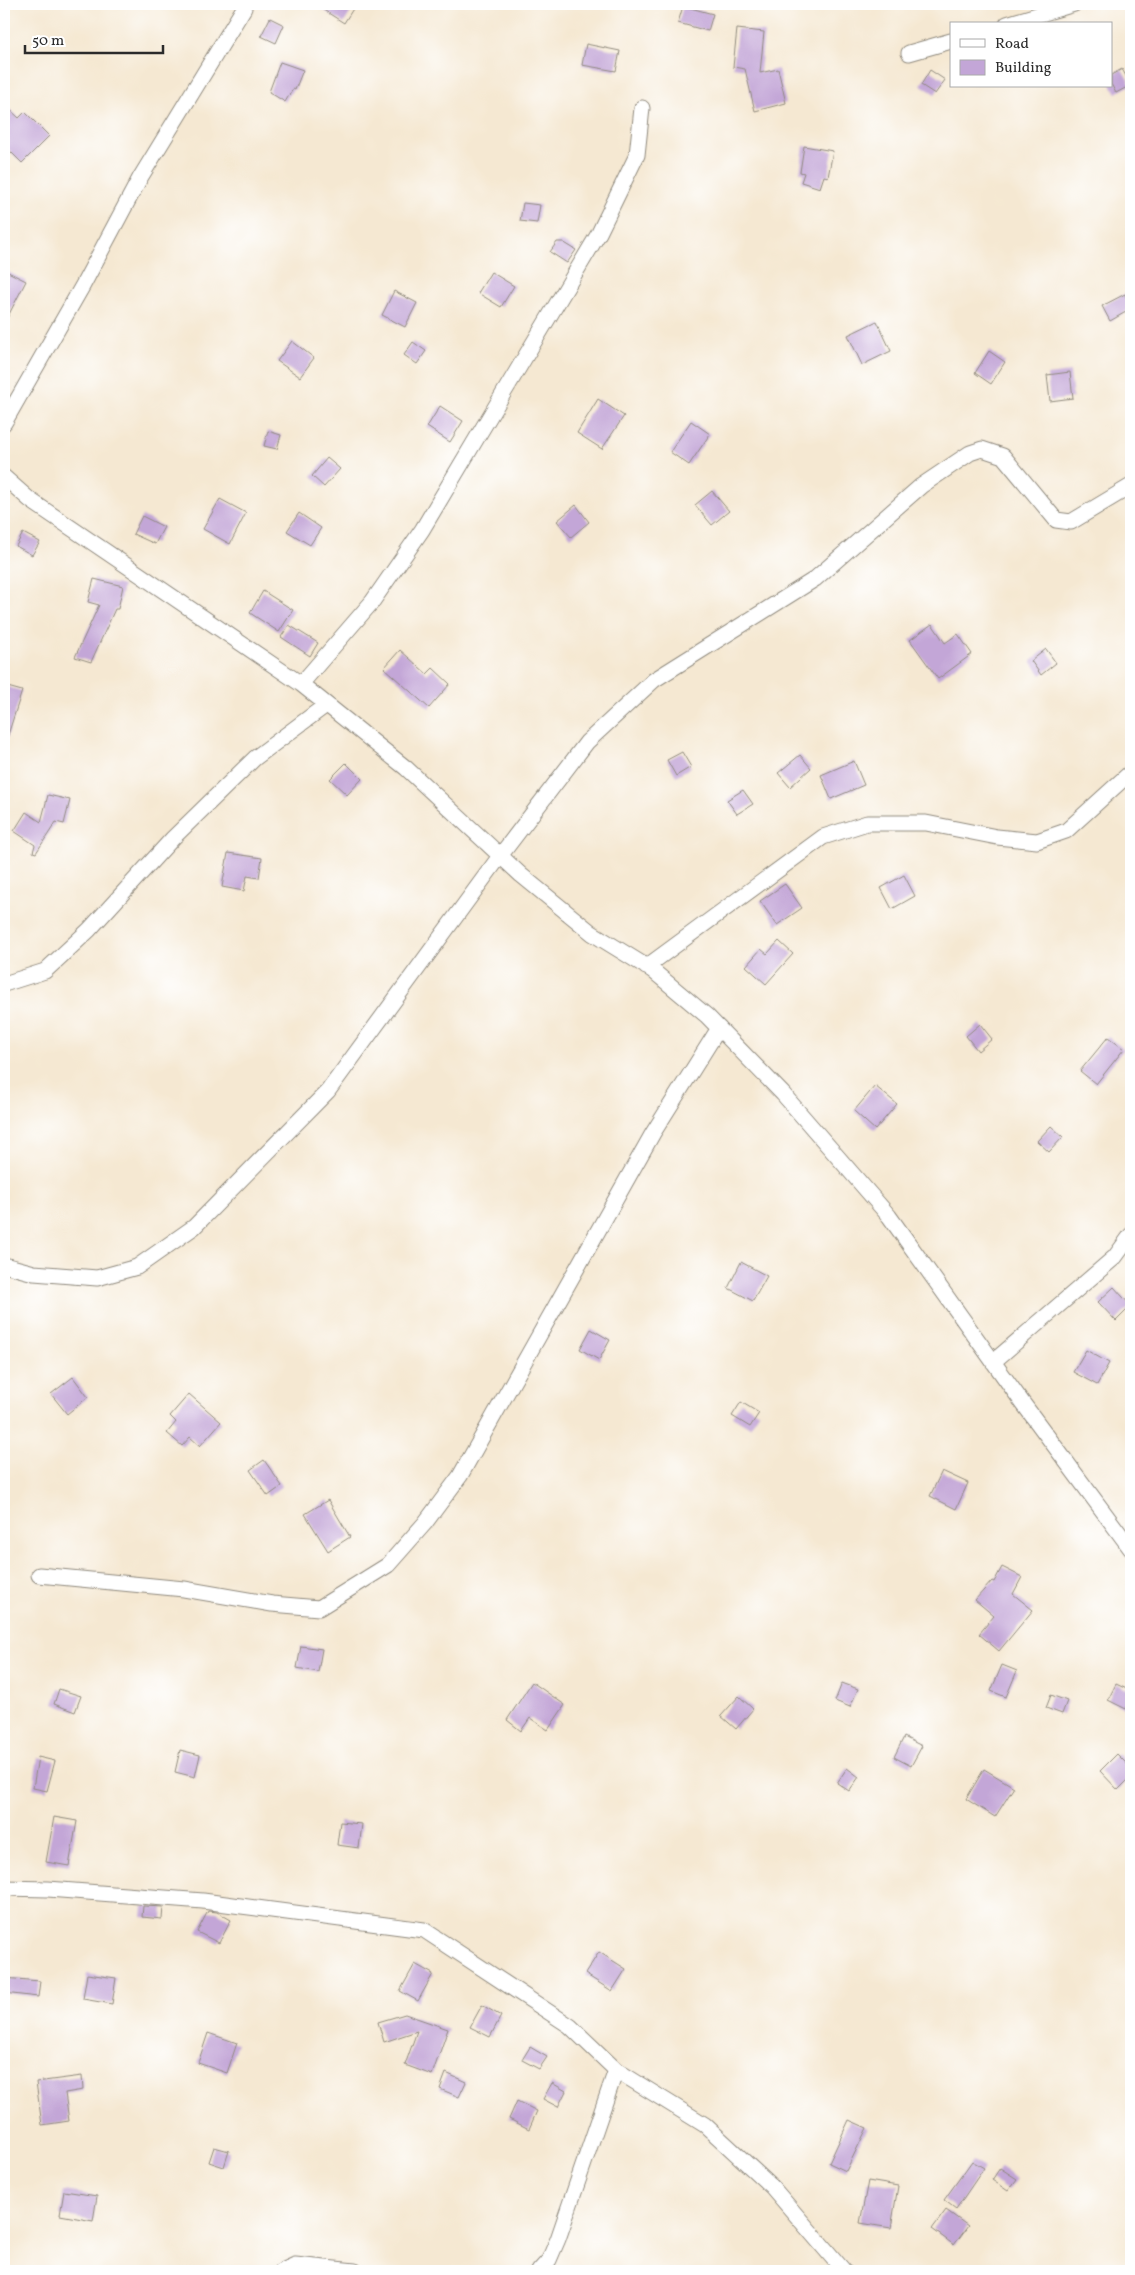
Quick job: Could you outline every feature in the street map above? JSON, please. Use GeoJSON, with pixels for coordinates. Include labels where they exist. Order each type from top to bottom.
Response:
{"type":"FeatureCollection","features":[{"type":"Feature","properties":{"kind":"street"},"geometry":{"type":"LineString","coordinates":[[1014,22],[1074,4]]}},
{"type":"Feature","properties":{"kind":"street"},"geometry":{"type":"LineString","coordinates":[[4,423],[83,285],[140,178],[244,8]]}},
{"type":"Feature","properties":{"kind":"street"},"geometry":{"type":"LineString","coordinates":[[909,54],[950,41]]}},
{"type":"Feature","properties":{"kind":"street"},"geometry":{"type":"LineString","coordinates":[[301,684],[372,602],[422,530],[599,233],[637,155],[642,108]]}},
{"type":"Feature","properties":{"kind":"street"},"geometry":{"type":"LineString","coordinates":[[4,1265],[34,1273],[97,1278],[137,1267],[194,1227],[328,1091],[500,856],[587,742],[654,680],[815,579],[921,486],[970,453],[982,449],[1003,456],[1056,520],[1071,522],[1131,486]]}},
{"type":"Feature","properties":{"kind":"street"},"geometry":{"type":"LineString","coordinates":[[4,477],[30,500],[301,684],[406,768],[500,856],[592,933],[646,967],[719,1028],[783,1094],[889,1216],[1131,1549]]}},
{"type":"Feature","properties":{"kind":"street"},"geometry":{"type":"LineString","coordinates":[[4,984],[45,971],[89,930],[172,838],[256,758],[326,705]]}},
{"type":"Feature","properties":{"kind":"street"},"geometry":{"type":"LineString","coordinates":[[646,967],[823,837],[868,823],[926,823],[997,838],[1037,841],[1066,832],[1131,772]]}},
{"type":"Feature","properties":{"kind":"street"},"geometry":{"type":"LineString","coordinates":[[39,1575],[184,1589],[272,1604],[319,1608],[388,1565],[426,1523],[460,1476],[653,1133],[719,1028]]}},
{"type":"Feature","properties":{"kind":"street"},"geometry":{"type":"LineString","coordinates":[[994,1362],[1115,1256],[1131,1235]]}},
{"type":"Feature","properties":{"kind":"street"},"geometry":{"type":"LineString","coordinates":[[4,1888],[48,1889],[203,1901],[424,1930],[570,2026],[616,2070],[705,2125],[772,2187],[844,2271]]}},
{"type":"Feature","properties":{"kind":"street"},"geometry":{"type":"LineString","coordinates":[[540,2271],[549,2260],[558,2239],[616,2070]]}},
{"type":"Feature","properties":{"kind":"street"},"geometry":{"type":"LineString","coordinates":[[282,2271],[295,2265],[355,2271]]}},
{"type":"Feature","properties":{"kind":"building"},"geometry":{"type":"Polygon","coordinates":[[[314,4],[356,4],[344,23],[314,4]]]}},
{"type":"Feature","properties":{"kind":"building"},"geometry":{"type":"Polygon","coordinates":[[[683,6],[713,14],[708,31],[678,23],[683,6]]]}},
{"type":"Feature","properties":{"kind":"building"},"geometry":{"type":"Polygon","coordinates":[[[270,18],[284,25],[276,43],[261,36],[270,18]]]}},
{"type":"Feature","properties":{"kind":"building"},"geometry":{"type":"Polygon","coordinates":[[[737,29],[764,32],[760,73],[778,69],[786,103],[755,111],[745,69],[733,67],[737,29]]]}},
{"type":"Feature","properties":{"kind":"building"},"geometry":{"type":"Polygon","coordinates":[[[586,44],[620,51],[616,71],[582,65],[586,44]]]}},
{"type":"Feature","properties":{"kind":"building"},"geometry":{"type":"Polygon","coordinates":[[[280,62],[303,70],[295,90],[293,89],[285,102],[269,92],[280,62]]]}},
{"type":"Feature","properties":{"kind":"building"},"geometry":{"type":"Polygon","coordinates":[[[1122,69],[1131,85],[1116,93],[1112,86],[1112,74],[1122,69]]]}},
{"type":"Feature","properties":{"kind":"building"},"geometry":{"type":"Polygon","coordinates":[[[930,70],[945,80],[935,94],[921,85],[930,70]]]}},
{"type":"Feature","properties":{"kind":"building"},"geometry":{"type":"Polygon","coordinates":[[[4,104],[19,118],[25,112],[49,136],[22,163],[4,145],[4,104]]]}},
{"type":"Feature","properties":{"kind":"building"},"geometry":{"type":"Polygon","coordinates":[[[804,146],[833,151],[828,177],[824,176],[820,188],[801,182],[804,173],[800,172],[804,146]]]}},
{"type":"Feature","properties":{"kind":"building"},"geometry":{"type":"Polygon","coordinates":[[[523,203],[540,205],[537,223],[520,221],[523,203]]]}},
{"type":"Feature","properties":{"kind":"building"},"geometry":{"type":"Polygon","coordinates":[[[557,242],[563,242],[576,250],[567,263],[550,252],[557,242]]]}},
{"type":"Feature","properties":{"kind":"building"},"geometry":{"type":"Polygon","coordinates":[[[4,270],[26,281],[4,324],[4,270]]]}},
{"type":"Feature","properties":{"kind":"building"},"geometry":{"type":"Polygon","coordinates":[[[491,272],[514,286],[501,307],[478,293],[491,272]]]}},
{"type":"Feature","properties":{"kind":"building"},"geometry":{"type":"Polygon","coordinates":[[[394,291],[417,303],[405,327],[382,315],[394,291]]]}},
{"type":"Feature","properties":{"kind":"building"},"geometry":{"type":"Polygon","coordinates":[[[1125,294],[1131,309],[1110,321],[1102,306],[1125,294]]]}},
{"type":"Feature","properties":{"kind":"building"},"geometry":{"type":"Polygon","coordinates":[[[877,321],[891,351],[862,365],[848,335],[877,321]]]}},
{"type":"Feature","properties":{"kind":"building"},"geometry":{"type":"Polygon","coordinates":[[[292,341],[314,358],[300,377],[277,361],[292,341]]]}},
{"type":"Feature","properties":{"kind":"building"},"geometry":{"type":"Polygon","coordinates":[[[413,342],[426,351],[417,364],[404,355],[413,342]]]}},
{"type":"Feature","properties":{"kind":"building"},"geometry":{"type":"Polygon","coordinates":[[[989,351],[1005,362],[991,384],[975,373],[989,351]]]}},
{"type":"Feature","properties":{"kind":"building"},"geometry":{"type":"Polygon","coordinates":[[[1070,372],[1073,398],[1050,401],[1047,375],[1070,372]]]}},
{"type":"Feature","properties":{"kind":"building"},"geometry":{"type":"Polygon","coordinates":[[[598,399],[624,416],[602,449],[577,433],[598,399]]]}},
{"type":"Feature","properties":{"kind":"building"},"geometry":{"type":"Polygon","coordinates":[[[440,406],[463,421],[450,442],[427,427],[440,406]]]}},
{"type":"Feature","properties":{"kind":"building"},"geometry":{"type":"Polygon","coordinates":[[[691,421],[710,434],[689,465],[670,452],[691,421]]]}},
{"type":"Feature","properties":{"kind":"building"},"geometry":{"type":"Polygon","coordinates":[[[268,431],[281,435],[277,449],[264,446],[268,431]]]}},
{"type":"Feature","properties":{"kind":"building"},"geometry":{"type":"Polygon","coordinates":[[[327,458],[340,469],[324,487],[312,476],[327,458]]]}},
{"type":"Feature","properties":{"kind":"building"},"geometry":{"type":"Polygon","coordinates":[[[712,491],[729,511],[712,525],[695,505],[712,491]]]}},
{"type":"Feature","properties":{"kind":"building"},"geometry":{"type":"Polygon","coordinates":[[[220,499],[246,513],[230,544],[203,529],[220,499]]]}},
{"type":"Feature","properties":{"kind":"building"},"geometry":{"type":"Polygon","coordinates":[[[576,505],[589,522],[571,537],[557,521],[576,505]]]}},
{"type":"Feature","properties":{"kind":"building"},"geometry":{"type":"Polygon","coordinates":[[[299,513],[321,528],[310,545],[287,531],[299,513]]]}},
{"type":"Feature","properties":{"kind":"building"},"geometry":{"type":"Polygon","coordinates":[[[142,516],[164,527],[155,544],[133,534],[142,516]]]}},
{"type":"Feature","properties":{"kind":"building"},"geometry":{"type":"Polygon","coordinates":[[[23,533],[40,542],[32,555],[16,546],[23,533]]]}},
{"type":"Feature","properties":{"kind":"building"},"geometry":{"type":"Polygon","coordinates":[[[94,579],[123,586],[118,609],[115,609],[91,662],[75,657],[99,605],[88,602],[94,579]]]}},
{"type":"Feature","properties":{"kind":"building"},"geometry":{"type":"Polygon","coordinates":[[[263,591],[293,610],[279,632],[250,613],[263,591]]]}},
{"type":"Feature","properties":{"kind":"building"},"geometry":{"type":"Polygon","coordinates":[[[932,624],[945,643],[958,634],[972,654],[938,679],[910,640],[932,624]]]}},
{"type":"Feature","properties":{"kind":"building"},"geometry":{"type":"Polygon","coordinates":[[[289,625],[318,643],[310,656],[281,637],[289,625]]]}},
{"type":"Feature","properties":{"kind":"building"},"geometry":{"type":"Polygon","coordinates":[[[1046,649],[1056,663],[1041,675],[1031,661],[1046,649]]]}},
{"type":"Feature","properties":{"kind":"building"},"geometry":{"type":"Polygon","coordinates":[[[400,650],[427,674],[433,668],[450,684],[429,708],[384,668],[400,650]]]}},
{"type":"Feature","properties":{"kind":"building"},"geometry":{"type":"Polygon","coordinates":[[[4,686],[22,691],[7,738],[4,738],[4,686]]]}},
{"type":"Feature","properties":{"kind":"building"},"geometry":{"type":"Polygon","coordinates":[[[682,752],[691,767],[676,776],[667,760],[682,752]]]}},
{"type":"Feature","properties":{"kind":"building"},"geometry":{"type":"Polygon","coordinates":[[[800,755],[811,768],[790,787],[778,773],[800,755]]]}},
{"type":"Feature","properties":{"kind":"building"},"geometry":{"type":"Polygon","coordinates":[[[854,761],[864,785],[831,799],[821,775],[854,761]]]}},
{"type":"Feature","properties":{"kind":"building"},"geometry":{"type":"Polygon","coordinates":[[[346,763],[362,779],[347,795],[330,779],[346,763]]]}},
{"type":"Feature","properties":{"kind":"building"},"geometry":{"type":"Polygon","coordinates":[[[743,790],[753,804],[737,814],[727,800],[743,790]]]}},
{"type":"Feature","properties":{"kind":"building"},"geometry":{"type":"Polygon","coordinates":[[[48,795],[70,800],[64,824],[56,822],[36,853],[33,852],[35,845],[14,831],[26,812],[41,822],[48,795]]]}},
{"type":"Feature","properties":{"kind":"building"},"geometry":{"type":"Polygon","coordinates":[[[228,853],[262,858],[259,878],[247,876],[244,891],[222,887],[228,853]]]}},
{"type":"Feature","properties":{"kind":"building"},"geometry":{"type":"Polygon","coordinates":[[[904,875],[915,896],[892,909],[881,888],[904,875]]]}},
{"type":"Feature","properties":{"kind":"building"},"geometry":{"type":"Polygon","coordinates":[[[785,884],[802,908],[777,925],[760,901],[785,884]]]}},
{"type":"Feature","properties":{"kind":"building"},"geometry":{"type":"Polygon","coordinates":[[[779,941],[793,954],[766,984],[746,966],[761,949],[767,954],[779,941]]]}},
{"type":"Feature","properties":{"kind":"building"},"geometry":{"type":"Polygon","coordinates":[[[980,1024],[992,1039],[978,1051],[966,1036],[980,1024]]]}},
{"type":"Feature","properties":{"kind":"building"},"geometry":{"type":"Polygon","coordinates":[[[1108,1037],[1124,1049],[1096,1084],[1080,1071],[1108,1037]]]}},
{"type":"Feature","properties":{"kind":"building"},"geometry":{"type":"Polygon","coordinates":[[[875,1086],[897,1104],[875,1130],[854,1111],[875,1086]]]}},
{"type":"Feature","properties":{"kind":"building"},"geometry":{"type":"Polygon","coordinates":[[[1051,1126],[1063,1137],[1049,1152],[1037,1141],[1051,1126]]]}},
{"type":"Feature","properties":{"kind":"building"},"geometry":{"type":"Polygon","coordinates":[[[741,1262],[767,1276],[753,1301],[728,1288],[741,1262]]]}},
{"type":"Feature","properties":{"kind":"building"},"geometry":{"type":"Polygon","coordinates":[[[1114,1287],[1131,1306],[1116,1321],[1098,1302],[1114,1287]]]}},
{"type":"Feature","properties":{"kind":"building"},"geometry":{"type":"Polygon","coordinates":[[[591,1329],[610,1340],[599,1360],[580,1349],[591,1329]]]}},
{"type":"Feature","properties":{"kind":"building"},"geometry":{"type":"Polygon","coordinates":[[[1086,1350],[1109,1363],[1097,1385],[1073,1372],[1086,1350]]]}},
{"type":"Feature","properties":{"kind":"building"},"geometry":{"type":"Polygon","coordinates":[[[73,1377],[88,1397],[67,1414],[51,1394],[73,1377]]]}},
{"type":"Feature","properties":{"kind":"building"},"geometry":{"type":"Polygon","coordinates":[[[189,1394],[221,1422],[200,1446],[190,1437],[182,1446],[167,1433],[176,1422],[170,1416],[189,1394]]]}},
{"type":"Feature","properties":{"kind":"building"},"geometry":{"type":"Polygon","coordinates":[[[741,1402],[759,1413],[750,1427],[732,1416],[741,1402]]]}},
{"type":"Feature","properties":{"kind":"building"},"geometry":{"type":"Polygon","coordinates":[[[264,1460],[282,1486],[268,1496],[250,1470],[264,1460]]]}},
{"type":"Feature","properties":{"kind":"building"},"geometry":{"type":"Polygon","coordinates":[[[942,1471],[968,1483],[956,1509],[930,1496],[942,1471]]]}},
{"type":"Feature","properties":{"kind":"building"},"geometry":{"type":"Polygon","coordinates":[[[328,1500],[350,1537],[328,1551],[305,1514],[328,1500]]]}},
{"type":"Feature","properties":{"kind":"building"},"geometry":{"type":"Polygon","coordinates":[[[1002,1567],[1022,1577],[1013,1594],[1033,1610],[999,1651],[979,1634],[994,1616],[975,1600],[992,1581],[994,1582],[1002,1567]]]}},
{"type":"Feature","properties":{"kind":"building"},"geometry":{"type":"Polygon","coordinates":[[[301,1646],[322,1649],[318,1672],[297,1668],[301,1646]]]}},
{"type":"Feature","properties":{"kind":"building"},"geometry":{"type":"Polygon","coordinates":[[[1002,1665],[1017,1671],[1006,1697],[991,1691],[1002,1665]]]}},
{"type":"Feature","properties":{"kind":"building"},"geometry":{"type":"Polygon","coordinates":[[[532,1682],[565,1705],[548,1730],[530,1718],[521,1731],[507,1720],[532,1682]]]}},
{"type":"Feature","properties":{"kind":"building"},"geometry":{"type":"Polygon","coordinates":[[[842,1683],[858,1689],[850,1707],[835,1701],[842,1683]]]}},
{"type":"Feature","properties":{"kind":"building"},"geometry":{"type":"Polygon","coordinates":[[[1116,1684],[1131,1691],[1131,1699],[1126,1709],[1108,1700],[1116,1684]]]}},
{"type":"Feature","properties":{"kind":"building"},"geometry":{"type":"Polygon","coordinates":[[[59,1689],[81,1696],[75,1712],[54,1704],[59,1689]]]}},
{"type":"Feature","properties":{"kind":"building"},"geometry":{"type":"Polygon","coordinates":[[[1051,1695],[1067,1701],[1062,1714],[1046,1708],[1051,1695]]]}},
{"type":"Feature","properties":{"kind":"building"},"geometry":{"type":"Polygon","coordinates":[[[739,1696],[753,1709],[736,1729],[721,1716],[739,1696]]]}},
{"type":"Feature","properties":{"kind":"building"},"geometry":{"type":"Polygon","coordinates":[[[904,1737],[922,1746],[911,1766],[894,1757],[904,1737]]]}},
{"type":"Feature","properties":{"kind":"building"},"geometry":{"type":"Polygon","coordinates":[[[180,1750],[200,1755],[195,1777],[175,1772],[180,1750]]]}},
{"type":"Feature","properties":{"kind":"building"},"geometry":{"type":"Polygon","coordinates":[[[1117,1754],[1131,1768],[1131,1777],[1118,1790],[1100,1771],[1117,1754]]]}},
{"type":"Feature","properties":{"kind":"building"},"geometry":{"type":"Polygon","coordinates":[[[38,1757],[55,1761],[47,1791],[33,1788],[38,1757]]]}},
{"type":"Feature","properties":{"kind":"building"},"geometry":{"type":"Polygon","coordinates":[[[847,1768],[859,1777],[849,1791],[837,1783],[847,1768]]]}},
{"type":"Feature","properties":{"kind":"building"},"geometry":{"type":"Polygon","coordinates":[[[984,1769],[1014,1787],[995,1817],[966,1799],[984,1769]]]}},
{"type":"Feature","properties":{"kind":"building"},"geometry":{"type":"Polygon","coordinates":[[[54,1817],[77,1821],[69,1866],[46,1862],[54,1817]]]}},
{"type":"Feature","properties":{"kind":"building"},"geometry":{"type":"Polygon","coordinates":[[[340,1822],[362,1824],[359,1848],[337,1845],[340,1822]]]}},
{"type":"Feature","properties":{"kind":"building"},"geometry":{"type":"Polygon","coordinates":[[[143,1906],[163,1907],[162,1919],[142,1917],[143,1906]]]}},
{"type":"Feature","properties":{"kind":"building"},"geometry":{"type":"Polygon","coordinates":[[[208,1911],[217,1912],[231,1920],[219,1943],[197,1932],[208,1911]]]}},
{"type":"Feature","properties":{"kind":"building"},"geometry":{"type":"Polygon","coordinates":[[[599,1952],[626,1969],[612,1991],[585,1974],[599,1952]]]}},
{"type":"Feature","properties":{"kind":"building"},"geometry":{"type":"Polygon","coordinates":[[[415,1964],[433,1974],[418,2001],[400,1991],[415,1964]]]}},
{"type":"Feature","properties":{"kind":"building"},"geometry":{"type":"Polygon","coordinates":[[[87,1974],[116,1978],[112,2004],[83,1999],[87,1974]]]}},
{"type":"Feature","properties":{"kind":"building"},"geometry":{"type":"Polygon","coordinates":[[[4,1978],[40,1981],[38,1997],[4,1993],[4,1978]]]}},
{"type":"Feature","properties":{"kind":"building"},"geometry":{"type":"Polygon","coordinates":[[[482,2005],[501,2016],[490,2037],[470,2027],[482,2005]]]}},
{"type":"Feature","properties":{"kind":"building"},"geometry":{"type":"Polygon","coordinates":[[[405,2014],[448,2029],[432,2075],[405,2065],[417,2031],[384,2042],[378,2022],[405,2014]]]}},
{"type":"Feature","properties":{"kind":"building"},"geometry":{"type":"Polygon","coordinates":[[[208,2033],[237,2043],[227,2073],[198,2063],[208,2033]]]}},
{"type":"Feature","properties":{"kind":"building"},"geometry":{"type":"Polygon","coordinates":[[[530,2047],[547,2057],[539,2069],[522,2060],[530,2047]]]}},
{"type":"Feature","properties":{"kind":"building"},"geometry":{"type":"Polygon","coordinates":[[[446,2073],[466,2082],[459,2097],[440,2089],[446,2073]]]}},
{"type":"Feature","properties":{"kind":"building"},"geometry":{"type":"Polygon","coordinates":[[[82,2076],[83,2090],[65,2093],[69,2121],[42,2125],[36,2082],[82,2076]]]}},
{"type":"Feature","properties":{"kind":"building"},"geometry":{"type":"Polygon","coordinates":[[[552,2083],[566,2091],[558,2107],[543,2099],[552,2083]]]}},
{"type":"Feature","properties":{"kind":"building"},"geometry":{"type":"Polygon","coordinates":[[[517,2101],[537,2111],[529,2129],[509,2119],[517,2101]]]}},
{"type":"Feature","properties":{"kind":"building"},"geometry":{"type":"Polygon","coordinates":[[[849,2120],[867,2128],[846,2171],[829,2163],[849,2120]]]}},
{"type":"Feature","properties":{"kind":"building"},"geometry":{"type":"Polygon","coordinates":[[[214,2147],[229,2151],[224,2167],[209,2162],[214,2147]]]}},
{"type":"Feature","properties":{"kind":"building"},"geometry":{"type":"Polygon","coordinates":[[[972,2161],[984,2168],[956,2209],[944,2200],[972,2161]]]}},
{"type":"Feature","properties":{"kind":"building"},"geometry":{"type":"Polygon","coordinates":[[[1000,2168],[1017,2179],[1008,2191],[992,2180],[1000,2168]]]}},
{"type":"Feature","properties":{"kind":"building"},"geometry":{"type":"Polygon","coordinates":[[[868,2181],[898,2186],[891,2228],[860,2223],[868,2181]]]}},
{"type":"Feature","properties":{"kind":"building"},"geometry":{"type":"Polygon","coordinates":[[[64,2191],[97,2196],[93,2221],[60,2215],[64,2191]]]}},
{"type":"Feature","properties":{"kind":"building"},"geometry":{"type":"Polygon","coordinates":[[[946,2210],[968,2226],[954,2245],[932,2229],[946,2210]]]}}]}
